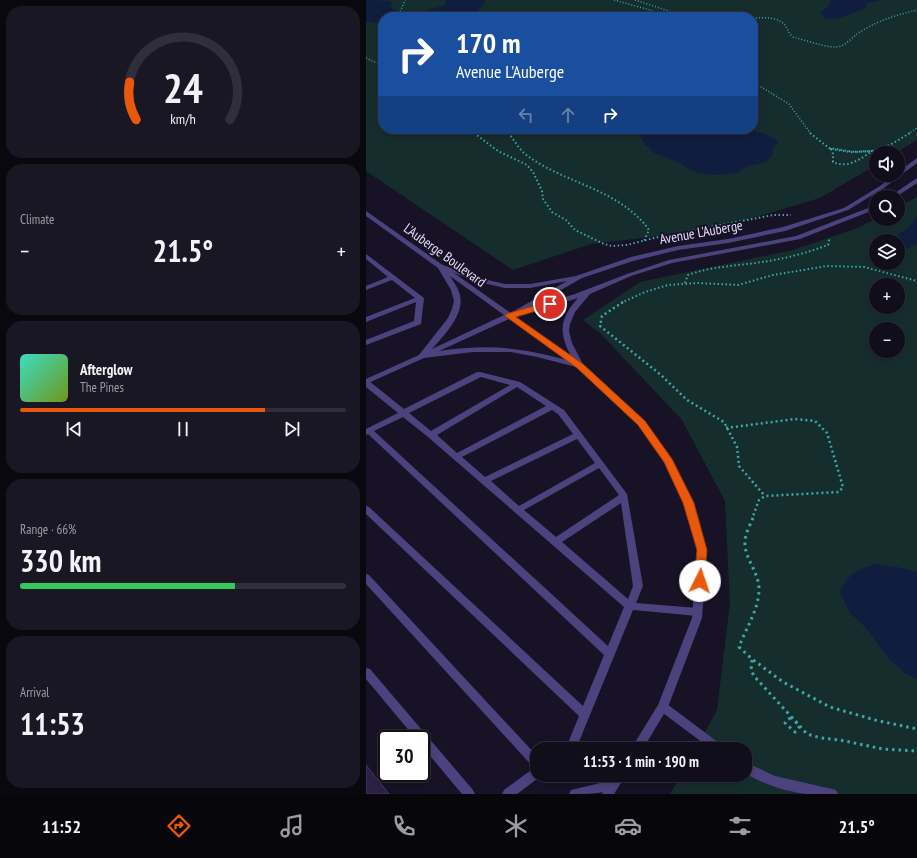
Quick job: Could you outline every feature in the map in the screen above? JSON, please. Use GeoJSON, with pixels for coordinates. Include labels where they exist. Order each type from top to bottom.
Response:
{"type":"FeatureCollection","features":[{"type":"Feature","properties":{"kind":"street","name":"Avenue L'Auberge"},"geometry":{"type":"LineString","coordinates":[[905,169],[917,160]]}},
{"type":"Feature","properties":{"kind":"street"},"geometry":{"type":"LineString","coordinates":[[902,190],[917,180]]}},
{"type":"Feature","properties":{"kind":"street","name":"Avenue L'Auberge"},"geometry":{"type":"LineString","coordinates":[[366,382],[509,316],[580,277],[631,258],[678,248],[728,241],[785,229],[846,209],[889,182]]}},
{"type":"Feature","properties":{"kind":"street","name":"Avenue L'Auberge"},"geometry":{"type":"LineString","coordinates":[[509,316],[589,291],[629,275],[671,261],[798,238],[869,211]]}},
{"type":"Feature","properties":{"kind":"street","name":"L'Auberge Boulevard"},"geometry":{"type":"LineString","coordinates":[[366,213],[580,366]]}},
{"type":"Feature","properties":{"kind":"street"},"geometry":{"type":"LineString","coordinates":[[368,260],[420,298]]}},
{"type":"Feature","properties":{"kind":"street"},"geometry":{"type":"LineString","coordinates":[[440,266],[486,282],[515,287],[580,277]]}},
{"type":"Feature","properties":{"kind":"street"},"geometry":{"type":"LineString","coordinates":[[422,356],[450,323],[456,309],[456,294],[440,266]]}},
{"type":"Feature","properties":{"kind":"street"},"geometry":{"type":"LineString","coordinates":[[366,288],[393,277]]}},
{"type":"Feature","properties":{"kind":"street"},"geometry":{"type":"LineString","coordinates":[[589,291],[568,318],[566,330],[569,348],[580,366],[641,423],[672,468],[688,503],[702,550],[696,618],[663,708],[641,742]]}},
{"type":"Feature","properties":{"kind":"street"},"geometry":{"type":"LineString","coordinates":[[366,320],[420,298]]}},
{"type":"Feature","properties":{"kind":"street"},"geometry":{"type":"LineString","coordinates":[[366,343],[418,322],[420,298]]}},
{"type":"Feature","properties":{"kind":"street"},"geometry":{"type":"LineString","coordinates":[[422,356],[469,349],[497,349],[523,351],[580,366]]}},
{"type":"Feature","properties":{"kind":"street"},"geometry":{"type":"LineString","coordinates":[[574,742],[584,714],[610,654],[638,586],[624,496],[562,412],[517,384],[480,374],[368,432],[610,654]]}},
{"type":"Feature","properties":{"kind":"street"},"geometry":{"type":"LineString","coordinates":[[366,382],[431,435],[630,606],[697,612]]}},
{"type":"Feature","properties":{"kind":"street"},"geometry":{"type":"LineString","coordinates":[[431,435],[517,384]]}},
{"type":"Feature","properties":{"kind":"street"},"geometry":{"type":"LineString","coordinates":[[456,457],[552,406]]}},
{"type":"Feature","properties":{"kind":"street"},"geometry":{"type":"LineString","coordinates":[[484,481],[579,436]]}},
{"type":"Feature","properties":{"kind":"street"},"geometry":{"type":"LineString","coordinates":[[518,510],[600,464]]}},
{"type":"Feature","properties":{"kind":"street"},"geometry":{"type":"LineString","coordinates":[[556,542],[624,496]]}},
{"type":"Feature","properties":{"kind":"street"},"geometry":{"type":"LineString","coordinates":[[366,509],[584,714]]}},
{"type":"Feature","properties":{"kind":"street"},"geometry":{"type":"LineString","coordinates":[[366,578],[530,756]]}},
{"type":"Feature","properties":{"kind":"street"},"geometry":{"type":"LineString","coordinates":[[366,672],[469,794]]}},
{"type":"Feature","properties":{"kind":"street"},"geometry":{"type":"LineString","coordinates":[[663,708],[709,742]]}},
{"type":"Feature","properties":{"kind":"street"},"geometry":{"type":"LineString","coordinates":[[752,772],[790,790],[832,794]]}},
{"type":"Feature","properties":{"kind":"street"},"geometry":{"type":"LineString","coordinates":[[508,794],[530,777]]}},
{"type":"Feature","properties":{"kind":"street"},"geometry":{"type":"LineString","coordinates":[[575,794],[611,790]]}},
{"type":"Feature","properties":{"kind":"path"},"geometry":{"type":"LineString","coordinates":[[400,12],[402,4],[405,0]]}},
{"type":"Feature","properties":{"kind":"path"},"geometry":{"type":"LineString","coordinates":[[614,0],[655,12]]}},
{"type":"Feature","properties":{"kind":"path"},"geometry":{"type":"LineString","coordinates":[[635,0],[670,12]]}},
{"type":"Feature","properties":{"kind":"path"},"geometry":{"type":"LineString","coordinates":[[758,18],[774,18],[785,25],[788,33],[793,37],[836,47],[842,46],[860,32],[892,16],[917,10]]}},
{"type":"Feature","properties":{"kind":"path"},"geometry":{"type":"LineString","coordinates":[[366,58],[378,64]]}},
{"type":"Feature","properties":{"kind":"path"},"geometry":{"type":"LineString","coordinates":[[758,85],[789,104],[809,132],[829,148],[850,152],[869,151]]}},
{"type":"Feature","properties":{"kind":"path"},"geometry":{"type":"LineString","coordinates":[[887,146],[917,128]]}},
{"type":"Feature","properties":{"kind":"path"},"geometry":{"type":"LineString","coordinates":[[477,134],[498,152],[527,165],[533,172],[542,191],[543,200],[552,212],[566,220],[575,230],[604,244],[612,246],[627,245],[773,215],[786,214],[796,216],[805,222]]}},
{"type":"Feature","properties":{"kind":"path"},"geometry":{"type":"LineString","coordinates":[[510,134],[513,137],[519,150],[580,184],[619,201],[643,220],[649,230],[644,241]]}},
{"type":"Feature","properties":{"kind":"path"},"geometry":{"type":"LineString","coordinates":[[834,149],[830,149],[833,154],[833,162],[835,164],[843,164],[860,160],[869,153]]}},
{"type":"Feature","properties":{"kind":"path"},"geometry":{"type":"LineString","coordinates":[[685,283],[688,275],[699,271],[717,267],[763,262],[828,245],[829,240],[817,231]]}},
{"type":"Feature","properties":{"kind":"path"},"geometry":{"type":"LineString","coordinates":[[765,496],[739,466],[737,448],[724,422],[687,400],[661,375],[600,326],[602,316],[623,301],[655,289],[685,283],[739,284],[771,275],[818,267],[847,266],[884,272],[917,281]]}},
{"type":"Feature","properties":{"kind":"path"},"geometry":{"type":"LineString","coordinates":[[726,428],[796,419],[815,421],[827,433],[843,487],[839,492],[765,496],[759,500],[745,541],[745,548],[758,579],[760,593],[739,647],[752,659],[783,682],[830,707],[875,720],[917,729]]}},
{"type":"Feature","properties":{"kind":"path"},"geometry":{"type":"LineString","coordinates":[[752,659],[751,670],[754,676],[807,734],[821,738],[840,740],[883,749],[917,751]]}},
{"type":"Feature","properties":{"kind":"green space"},"geometry":{"type":"Polygon","coordinates":[[[366,0],[917,0],[917,140],[905,147],[905,146],[869,146],[869,169],[820,198],[712,230],[591,244],[513,270],[366,171],[366,0]]]}},
{"type":"Feature","properties":{"kind":"green space"},"geometry":{"type":"Polygon","coordinates":[[[917,197],[917,794],[670,794],[677,782],[752,782],[752,742],[700,742],[717,710],[730,603],[725,501],[682,420],[601,334],[583,320],[640,282],[793,250],[858,228],[869,222],[869,226],[905,226],[905,203],[917,197]]]}},
{"type":"Feature","properties":{"kind":"water"},"geometry":{"type":"Polygon","coordinates":[[[366,0],[392,1],[391,6],[393,10],[400,12],[378,12],[378,23],[366,22],[366,0]]]}},
{"type":"Feature","properties":{"kind":"water"},"geometry":{"type":"Polygon","coordinates":[[[445,0],[484,0],[486,2],[476,12],[420,12],[440,7],[446,4],[445,0]]]}},
{"type":"Feature","properties":{"kind":"water"},"geometry":{"type":"Polygon","coordinates":[[[831,0],[883,0],[867,3],[866,7],[863,9],[837,19],[825,18],[820,13],[830,5],[831,0]]]}},
{"type":"Feature","properties":{"kind":"water"},"geometry":{"type":"Polygon","coordinates":[[[758,132],[768,135],[778,142],[773,148],[772,156],[764,163],[748,166],[737,173],[717,175],[691,171],[680,163],[654,153],[644,143],[639,134],[758,134],[758,132]]]}},
{"type":"Feature","properties":{"kind":"water"},"geometry":{"type":"Polygon","coordinates":[[[917,217],[917,244],[905,250],[905,234],[899,234],[907,229],[917,217]]]}},
{"type":"Feature","properties":{"kind":"water"},"geometry":{"type":"Polygon","coordinates":[[[878,564],[917,572],[917,679],[906,674],[889,659],[865,627],[850,613],[840,592],[846,580],[855,572],[865,567],[878,564]]]}},
{"type":"Feature","properties":{"kind":"building"},"geometry":{"type":"Polygon","coordinates":[[[366,765],[389,794],[366,794],[366,765]]]}},
{"type":"Feature","properties":{"kind":"route"},"geometry":{"type":"LineString","coordinates":[[550,304],[509,316],[580,366],[641,423],[669,462],[688,503],[702,550],[700,581]]}}]}
